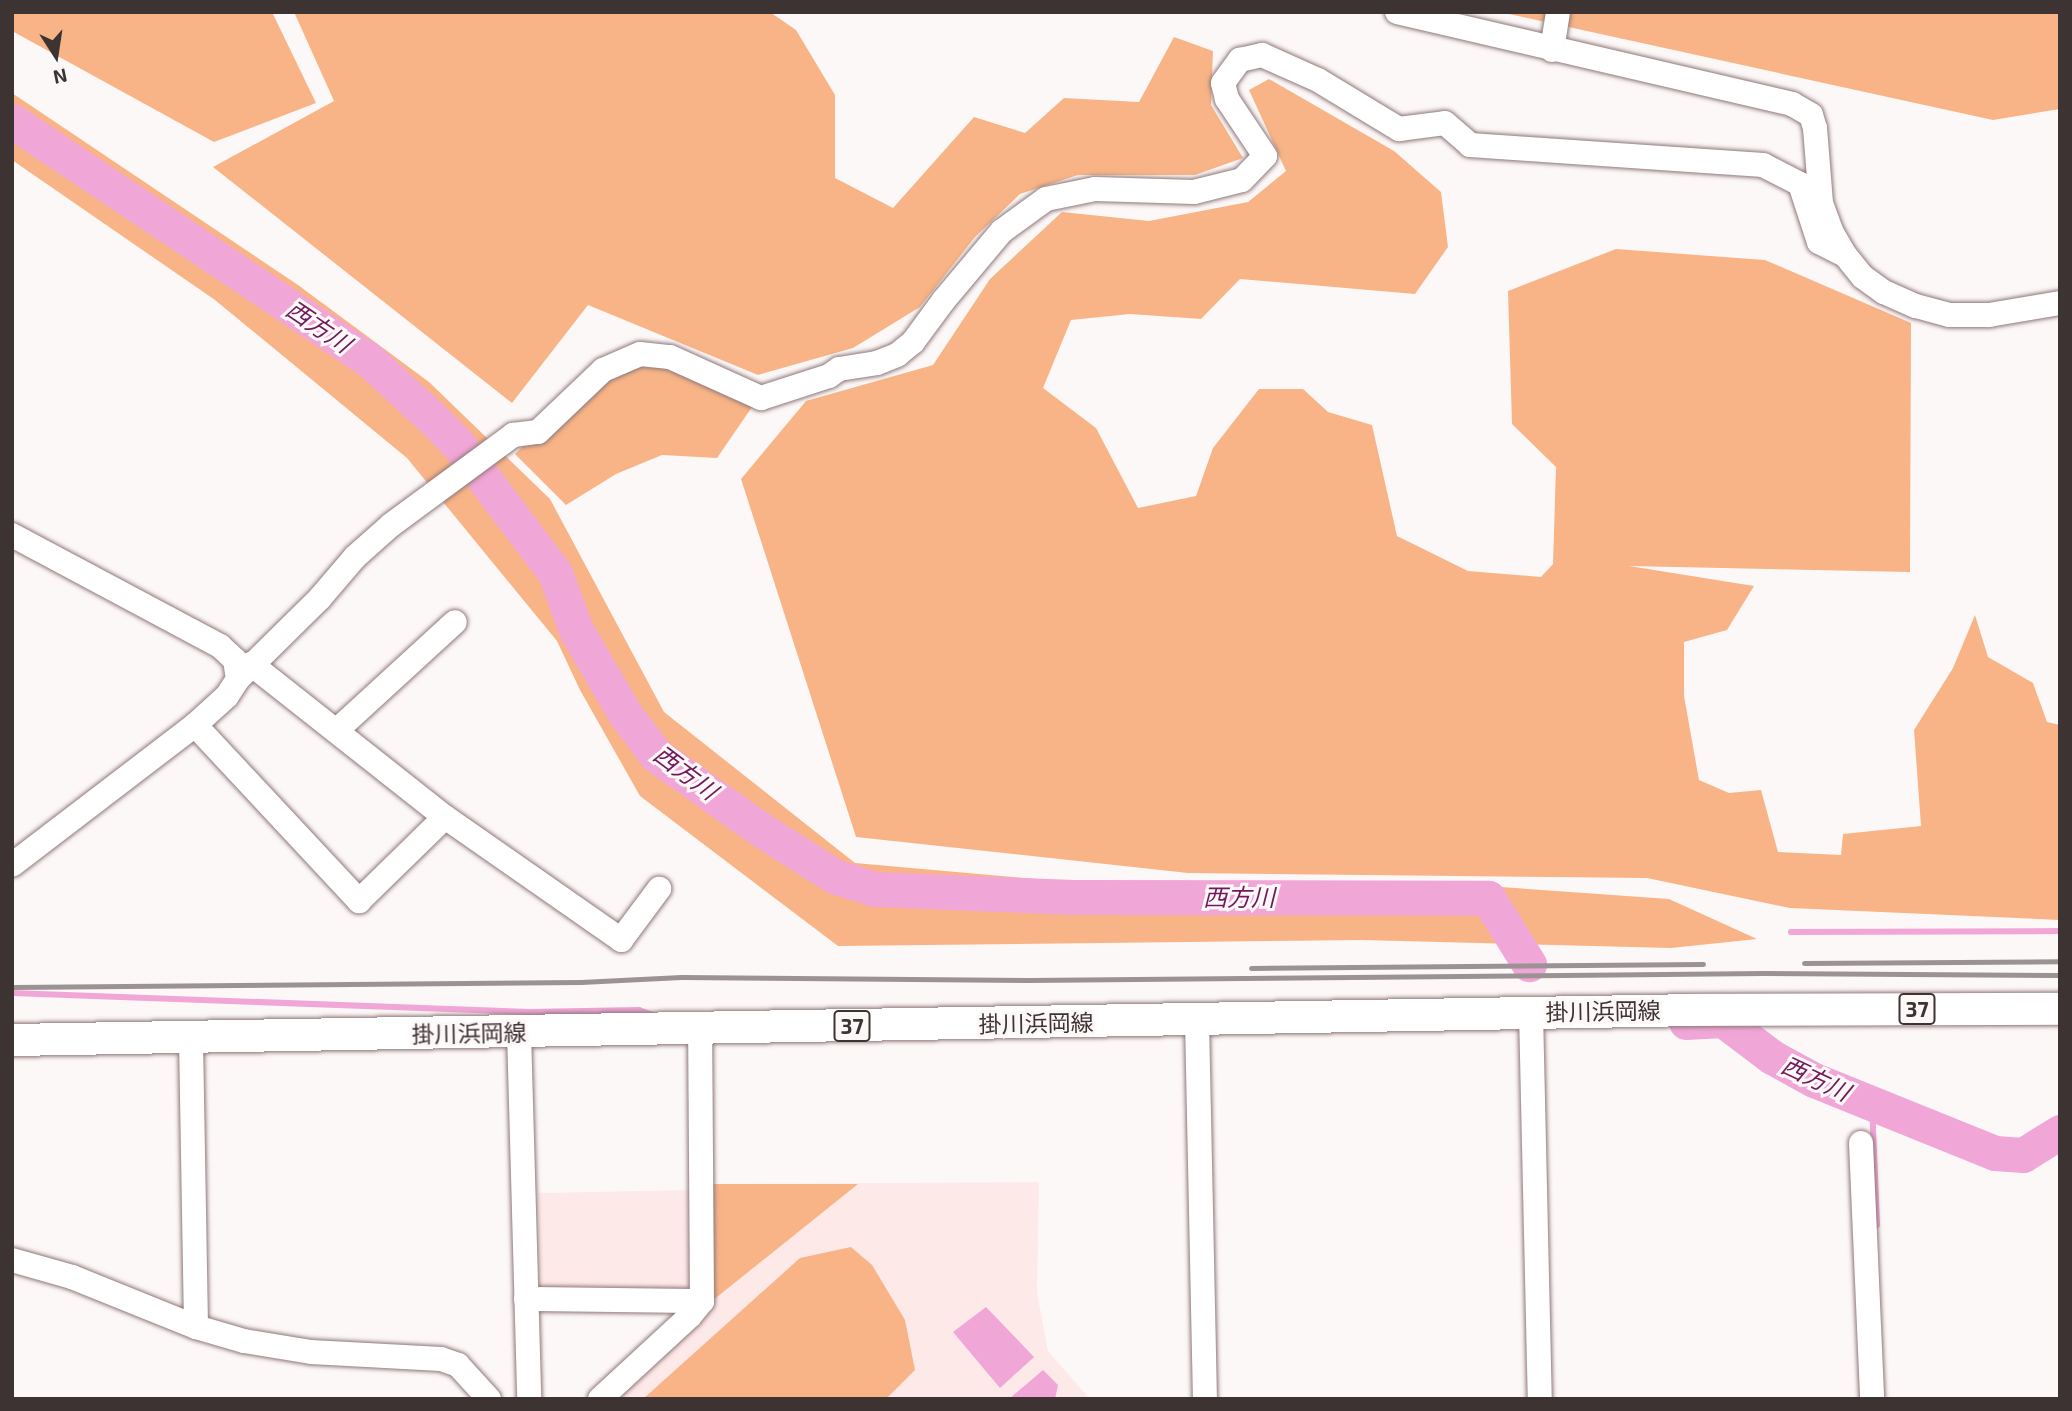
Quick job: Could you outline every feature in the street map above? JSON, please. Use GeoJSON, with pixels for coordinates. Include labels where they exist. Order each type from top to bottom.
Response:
{"type":"FeatureCollection","features":[{"type":"Feature","properties":{"kind":"main road","name":"掛川浜岡線"},"geometry":{"type":"LineString","coordinates":[[12,1040],[191,1039],[1692,1010],[2060,1009]]}},
{"type":"Feature","properties":{"kind":"street"},"geometry":{"type":"LineString","coordinates":[[1397,12],[1792,104],[1811,114],[1815,128],[1821,203],[1831,231],[1845,256],[1863,276],[1885,292],[1916,306],[1951,315],[1989,315],[2060,303]]}},
{"type":"Feature","properties":{"kind":"street"},"geometry":{"type":"LineString","coordinates":[[1552,50],[1558,12]]}},
{"type":"Feature","properties":{"kind":"street"},"geometry":{"type":"LineString","coordinates":[[12,865],[195,725],[227,696],[245,671],[312,606],[355,557],[391,525],[513,436],[538,432],[603,370],[640,354],[670,357],[761,398],[828,376],[839,369],[877,363],[897,355],[914,342],[944,300],[1002,231],[1046,199],[1095,189],[1194,192],[1242,180],[1265,156],[1227,99],[1223,83],[1240,60],[1262,55],[1318,80],[1399,128],[1445,123],[1470,145],[1763,165],[1800,184],[1819,242],[1845,256]]}},
{"type":"Feature","properties":{"kind":"street"},"geometry":{"type":"LineString","coordinates":[[12,535],[220,646],[245,671],[336,731],[445,817],[621,940],[659,889]]}},
{"type":"Feature","properties":{"kind":"street"},"geometry":{"type":"LineString","coordinates":[[336,731],[455,622]]}},
{"type":"Feature","properties":{"kind":"street"},"geometry":{"type":"LineString","coordinates":[[195,725],[359,901],[445,817]]}},
{"type":"Feature","properties":{"kind":"street"},"geometry":{"type":"LineString","coordinates":[[1531,1013],[1540,1399]]}},
{"type":"Feature","properties":{"kind":"street"},"geometry":{"type":"LineString","coordinates":[[1197,1020],[1205,1399]]}},
{"type":"Feature","properties":{"kind":"street"},"geometry":{"type":"LineString","coordinates":[[600,1399],[690,1316],[702,1301],[700,1029]]}},
{"type":"Feature","properties":{"kind":"street"},"geometry":{"type":"LineString","coordinates":[[519,1032],[533,1299],[528,1399]]}},
{"type":"Feature","properties":{"kind":"street"},"geometry":{"type":"LineString","coordinates":[[191,1039],[196,1327]]}},
{"type":"Feature","properties":{"kind":"street"},"geometry":{"type":"LineString","coordinates":[[1861,1143],[1872,1399]]}},
{"type":"Feature","properties":{"kind":"street"},"geometry":{"type":"LineString","coordinates":[[12,1260],[72,1278],[196,1327],[244,1341],[311,1352],[441,1359],[458,1365],[489,1399]]}},
{"type":"Feature","properties":{"kind":"street"},"geometry":{"type":"LineString","coordinates":[[533,1299],[702,1301]]}},
{"type":"Feature","properties":{"kind":"shaded area"},"geometry":{"type":"Polygon","coordinates":[[[12,12],[272,12],[316,103],[214,142],[12,31],[12,12]]]}},
{"type":"Feature","properties":{"kind":"shaded area"},"geometry":{"type":"Polygon","coordinates":[[[294,12],[770,12],[796,30],[835,95],[835,178],[893,208],[974,117],[1025,133],[1064,98],[1139,102],[1174,37],[1213,51],[1211,105],[1243,158],[1195,175],[1078,175],[1020,194],[975,237],[920,307],[853,348],[758,375],[588,305],[512,403],[213,167],[334,101],[294,12]]]}},
{"type":"Feature","properties":{"kind":"shaded area"},"geometry":{"type":"Polygon","coordinates":[[[1500,12],[2060,12],[2060,109],[1993,120],[1500,12]]]}},
{"type":"Feature","properties":{"kind":"shaded area"},"geometry":{"type":"Polygon","coordinates":[[[1269,79],[1394,151],[1441,192],[1448,247],[1415,294],[1240,279],[1201,319],[1130,314],[1071,320],[1043,388],[1096,428],[1138,508],[1196,496],[1213,448],[1259,389],[1303,389],[1328,412],[1372,425],[1397,536],[1468,571],[1541,577],[1553,564],[1556,467],[1512,424],[1508,291],[1616,249],[1765,260],[1911,323],[1910,572],[1629,566],[1754,586],[1727,630],[1684,642],[1684,696],[1699,780],[1729,793],[1761,790],[1778,852],[1841,855],[1843,834],[1921,826],[1914,730],[1953,668],[1975,615],[1988,657],[2033,683],[2047,722],[2060,725],[2060,920],[1790,908],[1647,878],[1188,873],[856,837],[741,479],[806,401],[933,365],[990,279],[1062,212],[1149,221],[1248,202],[1286,171],[1249,90],[1269,79]]]}},
{"type":"Feature","properties":{"kind":"shaded area"},"geometry":{"type":"Polygon","coordinates":[[[12,93],[298,285],[429,382],[550,499],[664,712],[855,863],[1237,897],[1487,886],[1669,899],[1757,939],[1671,948],[1362,940],[838,946],[640,796],[580,690],[557,641],[407,458],[215,300],[12,160],[12,93]]]}},
{"type":"Feature","properties":{"kind":"shaded area"},"geometry":{"type":"Polygon","coordinates":[[[670,357],[752,407],[717,458],[662,455],[616,474],[566,505],[515,454],[627,359],[670,357]]]}},
{"type":"Feature","properties":{"kind":"shaded area"},"geometry":{"type":"Polygon","coordinates":[[[1039,1182],[1037,1292],[1048,1351],[1090,1399],[604,1399],[707,1305],[712,1184],[1039,1182]]]}},
{"type":"Feature","properties":{"kind":"shaded area"},"geometry":{"type":"Polygon","coordinates":[[[712,1184],[858,1184],[707,1305],[712,1184]]]}},
{"type":"Feature","properties":{"kind":"shaded area"},"geometry":{"type":"Polygon","coordinates":[[[694,1190],[695,1295],[540,1294],[538,1193],[694,1190]]]}},
{"type":"Feature","properties":{"kind":"shaded area"},"geometry":{"type":"Polygon","coordinates":[[[851,1247],[872,1265],[905,1320],[915,1370],[886,1399],[643,1399],[800,1258],[851,1247]]]}},
{"type":"Feature","properties":{"kind":"shaded area"},"geometry":{"type":"Polygon","coordinates":[[[986,1307],[1034,1357],[1000,1388],[953,1332],[986,1307]]]}},
{"type":"Feature","properties":{"kind":"shaded area"},"geometry":{"type":"Polygon","coordinates":[[[1043,1370],[1058,1385],[1055,1399],[1009,1399],[1043,1370]]]}},
{"type":"Feature","properties":{"kind":"waterway","name":"西方川"},"geometry":{"type":"LineString","coordinates":[[12,121],[368,359],[457,443],[555,573],[576,630],[625,714],[656,755],[760,829],[834,876],[874,889],[1074,897],[1488,898],[1529,964]]}},
{"type":"Feature","properties":{"kind":"waterway"},"geometry":{"type":"LineString","coordinates":[[1791,932],[2060,931]]}},
{"type":"Feature","properties":{"kind":"waterway"},"geometry":{"type":"LineString","coordinates":[[12,993],[530,1012],[639,1010],[653,1015]]}},
{"type":"Feature","properties":{"kind":"waterway","name":"西方川"},"geometry":{"type":"LineString","coordinates":[[1686,1022],[1723,1020],[1772,1057],[1814,1080],[1995,1153],[2023,1155],[2060,1132]]}},
{"type":"Feature","properties":{"kind":"waterway"},"geometry":{"type":"LineString","coordinates":[[1872,1104],[1877,1225]]}},
{"type":"Feature","properties":{"kind":"railway"},"geometry":{"type":"LineString","coordinates":[[1804,963],[2060,961]]}},
{"type":"Feature","properties":{"kind":"railway"},"geometry":{"type":"LineString","coordinates":[[1251,968],[1703,964]]}},
{"type":"Feature","properties":{"kind":"railway"},"geometry":{"type":"LineString","coordinates":[[12,987],[581,982],[681,977],[1026,980],[1764,973],[2060,975]]}}]}
